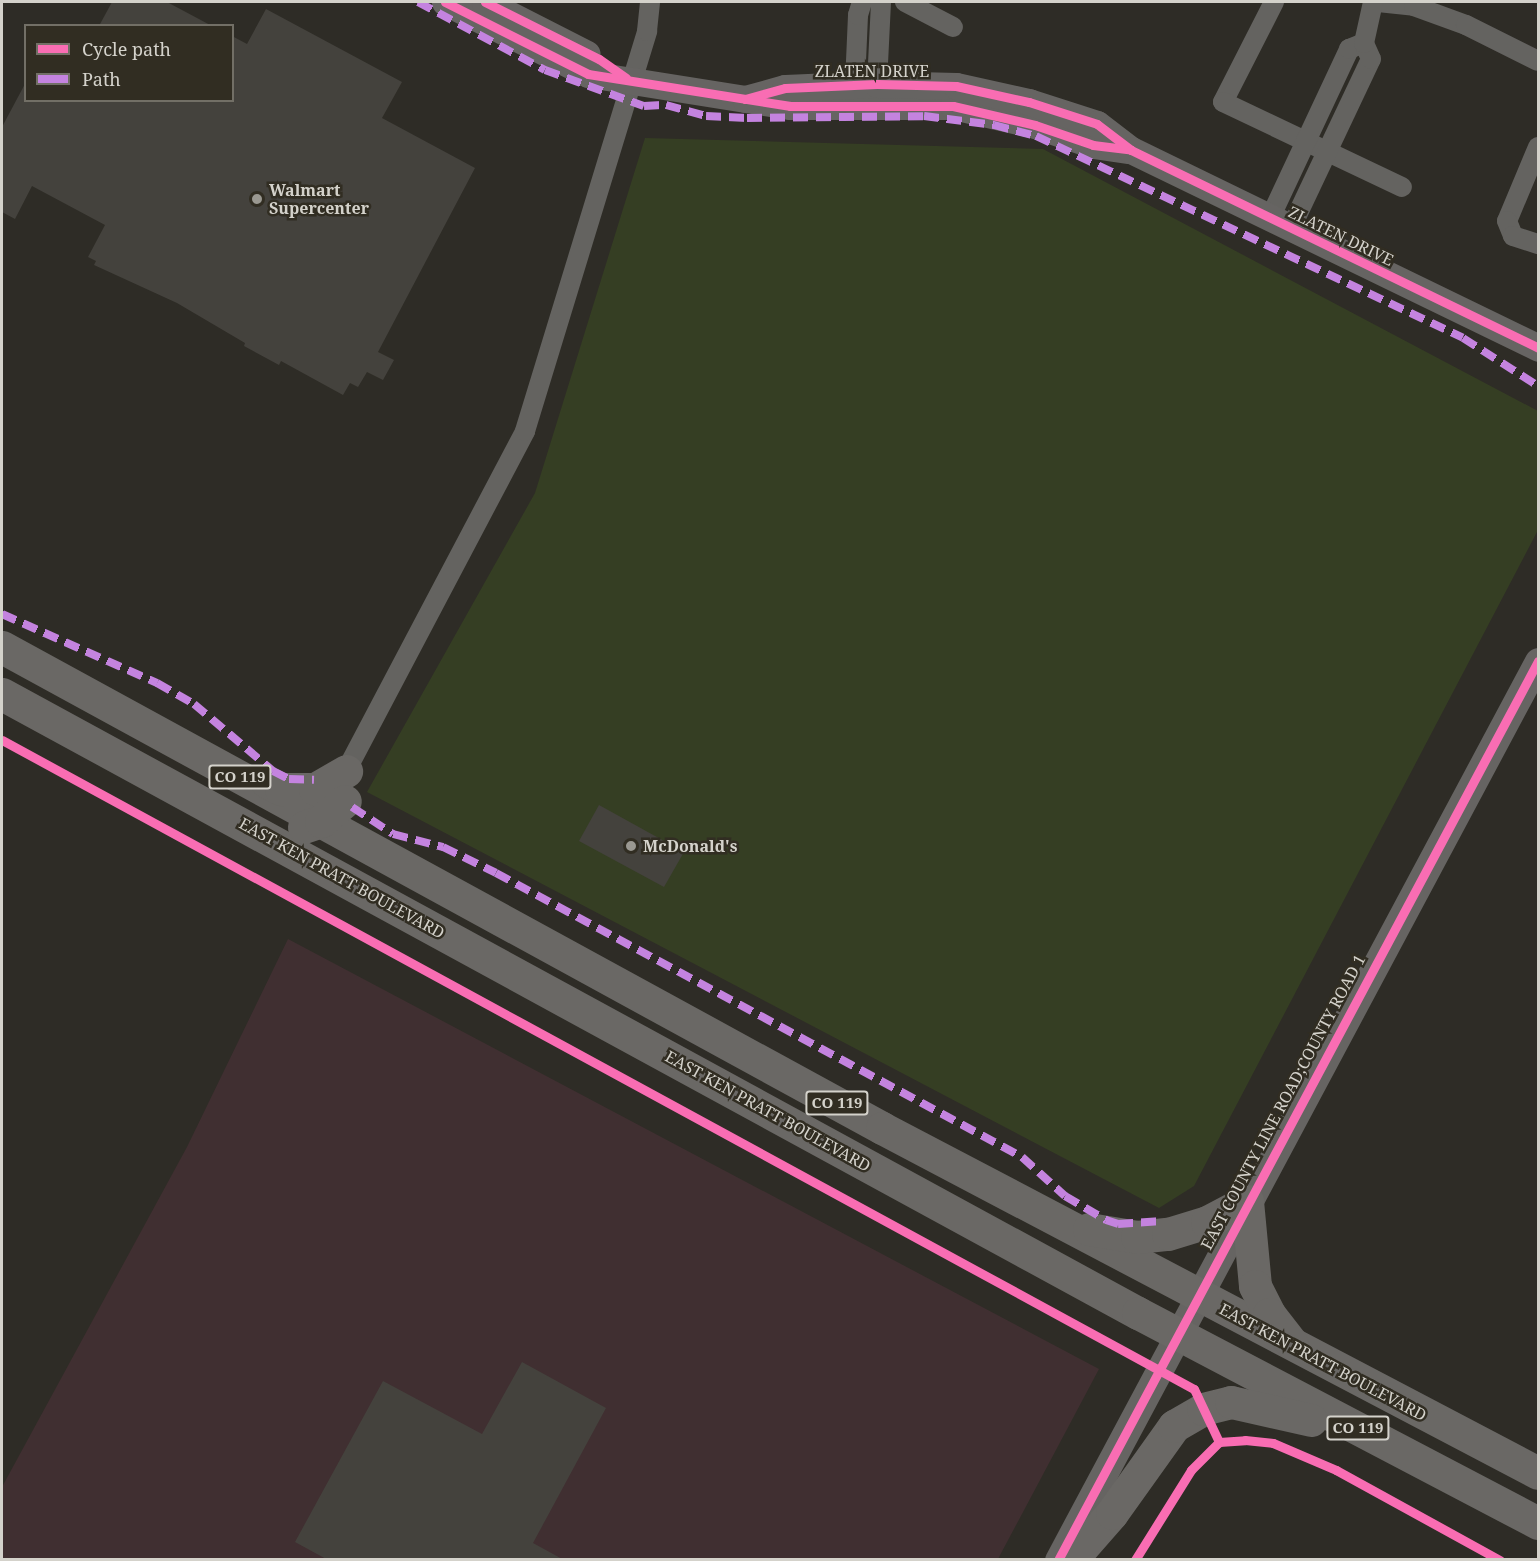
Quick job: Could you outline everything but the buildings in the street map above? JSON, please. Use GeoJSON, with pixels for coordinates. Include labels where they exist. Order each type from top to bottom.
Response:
{"type":"FeatureCollection","features":[{"type":"Feature","properties":{"kind":"highway","name":"EAST KEN PRATT BOULEVARD"},"geometry":{"type":"LineString","coordinates":[[2,647],[149,727],[338,798],[478,907],[1197,1296],[1539,1473]]}},
{"type":"Feature","properties":{"kind":"highway"},"geometry":{"type":"LineString","coordinates":[[2,684],[276,832],[287,832],[338,798]]}},
{"type":"Feature","properties":{"kind":"highway","name":"EAST KEN PRATT BOULEVARD"},"geometry":{"type":"LineString","coordinates":[[2,694],[1177,1334],[1539,1523]]}},
{"type":"Feature","properties":{"kind":"highway"},"geometry":{"type":"LineString","coordinates":[[149,727],[281,789],[315,789],[338,798]]}},
{"type":"Feature","properties":{"kind":"highway"},"geometry":{"type":"LineString","coordinates":[[1056,1220],[1137,1237],[1168,1234],[1207,1222],[1247,1201],[1255,1286],[1269,1314],[1295,1347]]}},
{"type":"Feature","properties":{"kind":"highway"},"geometry":{"type":"LineString","coordinates":[[1071,1560],[1112,1513],[1174,1426],[1203,1409],[1231,1402],[1271,1408],[1383,1442]]}},
{"type":"Feature","properties":{"kind":"street","name":"ZLATEN DRIVE"},"geometry":{"type":"LineString","coordinates":[[445,2],[560,63],[588,74],[789,106],[953,106],[1035,125],[1093,145],[1131,150]]}},
{"type":"Feature","properties":{"kind":"street","name":"ZLATEN DRIVE"},"geometry":{"type":"LineString","coordinates":[[485,2],[599,59],[631,81]]}},
{"type":"Feature","properties":{"kind":"street"},"geometry":{"type":"LineString","coordinates":[[338,798],[525,430],[647,32],[650,2]]}},
{"type":"Feature","properties":{"kind":"street"},"geometry":{"type":"LineString","coordinates":[[862,2],[857,40],[866,84]]}},
{"type":"Feature","properties":{"kind":"street"},"geometry":{"type":"LineString","coordinates":[[866,84],[880,40],[881,2]]}},
{"type":"Feature","properties":{"kind":"street"},"geometry":{"type":"LineString","coordinates":[[905,2],[953,27]]}},
{"type":"Feature","properties":{"kind":"street"},"geometry":{"type":"LineString","coordinates":[[1274,2],[1223,102],[1401,187]]}},
{"type":"Feature","properties":{"kind":"street"},"geometry":{"type":"LineString","coordinates":[[1280,223],[1327,150],[1371,59],[1364,43],[1373,2]]}},
{"type":"Feature","properties":{"kind":"street"},"geometry":{"type":"LineString","coordinates":[[1378,2],[1414,6],[1466,25],[1539,62]]}},
{"type":"Feature","properties":{"kind":"street"},"geometry":{"type":"LineString","coordinates":[[857,40],[880,40]]}},
{"type":"Feature","properties":{"kind":"street"},"geometry":{"type":"LineString","coordinates":[[1280,223],[1306,140],[1349,49],[1364,43]]}},
{"type":"Feature","properties":{"kind":"street","name":"ZLATEN DRIVE"},"geometry":{"type":"LineString","coordinates":[[745,99],[785,87],[866,84],[956,86],[993,92],[1097,124],[1131,150],[1539,348]]}},
{"type":"Feature","properties":{"kind":"street"},"geometry":{"type":"LineString","coordinates":[[1318,116],[1339,125]]}},
{"type":"Feature","properties":{"kind":"street"},"geometry":{"type":"LineString","coordinates":[[1539,147],[1507,221],[1513,236],[1539,244]]}},
{"type":"Feature","properties":{"kind":"street","name":"EAST COUNTY LINE ROAD;COUNTY ROAD 1"},"geometry":{"type":"LineString","coordinates":[[1058,1560],[1247,1201],[1539,661]]}},
{"type":"Feature","properties":{"kind":"shaded area"},"geometry":{"type":"Polygon","coordinates":[[[288,939],[1099,1369],[998,1559],[2,1560],[2,1487],[187,1147],[288,939]]]}},
{"type":"Feature","properties":{"kind":"green space"},"geometry":{"type":"Polygon","coordinates":[[[645,138],[1043,149],[1538,411],[1538,530],[1194,1186],[1159,1208],[367,792],[535,493],[645,138]]]}},
{"type":"Feature","properties":{"kind":"marked path"},"geometry":{"type":"LineString","coordinates":[[418,2],[545,70],[644,106],[666,105],[706,116],[747,118],[924,116],[994,125],[1036,136],[1463,338],[1538,386]]}},
{"type":"Feature","properties":{"kind":"marked path"},"geometry":{"type":"LineString","coordinates":[[2,614],[157,683],[194,704],[273,771],[289,779],[314,780]]}},
{"type":"Feature","properties":{"kind":"marked path"},"geometry":{"type":"LineString","coordinates":[[352,807],[393,834],[443,847],[496,873],[1022,1157],[1065,1196],[1106,1220],[1118,1224],[1162,1221]]}},
{"type":"Feature","properties":{"kind":"cycle path"},"geometry":{"type":"LineString","coordinates":[[445,2],[588,74],[790,106],[953,106],[1035,125],[1093,145],[1131,150]]}},
{"type":"Feature","properties":{"kind":"cycle path"},"geometry":{"type":"LineString","coordinates":[[485,2],[599,59],[626,78]]}},
{"type":"Feature","properties":{"kind":"cycle path"},"geometry":{"type":"LineString","coordinates":[[745,99],[785,88],[877,84],[956,86],[1029,102],[1097,124],[1131,150],[1538,348]]}},
{"type":"Feature","properties":{"kind":"cycle path"},"geometry":{"type":"LineString","coordinates":[[1058,1560],[1538,661]]}},
{"type":"Feature","properties":{"kind":"cycle path"},"geometry":{"type":"LineString","coordinates":[[2,740],[1194,1389],[1219,1442]]}},
{"type":"Feature","properties":{"kind":"cycle path"},"geometry":{"type":"LineString","coordinates":[[1135,1560],[1191,1470],[1219,1442],[1245,1440],[1273,1443],[1336,1470],[1500,1560]]}},
{"type":"Feature","properties":{"kind":"place","name":"Walmart Supercenter"},"geometry":{"type":"Point","coordinates":[257,199]}},
{"type":"Feature","properties":{"kind":"place","name":"McDonald's"},"geometry":{"type":"Point","coordinates":[631,846]}}]}
